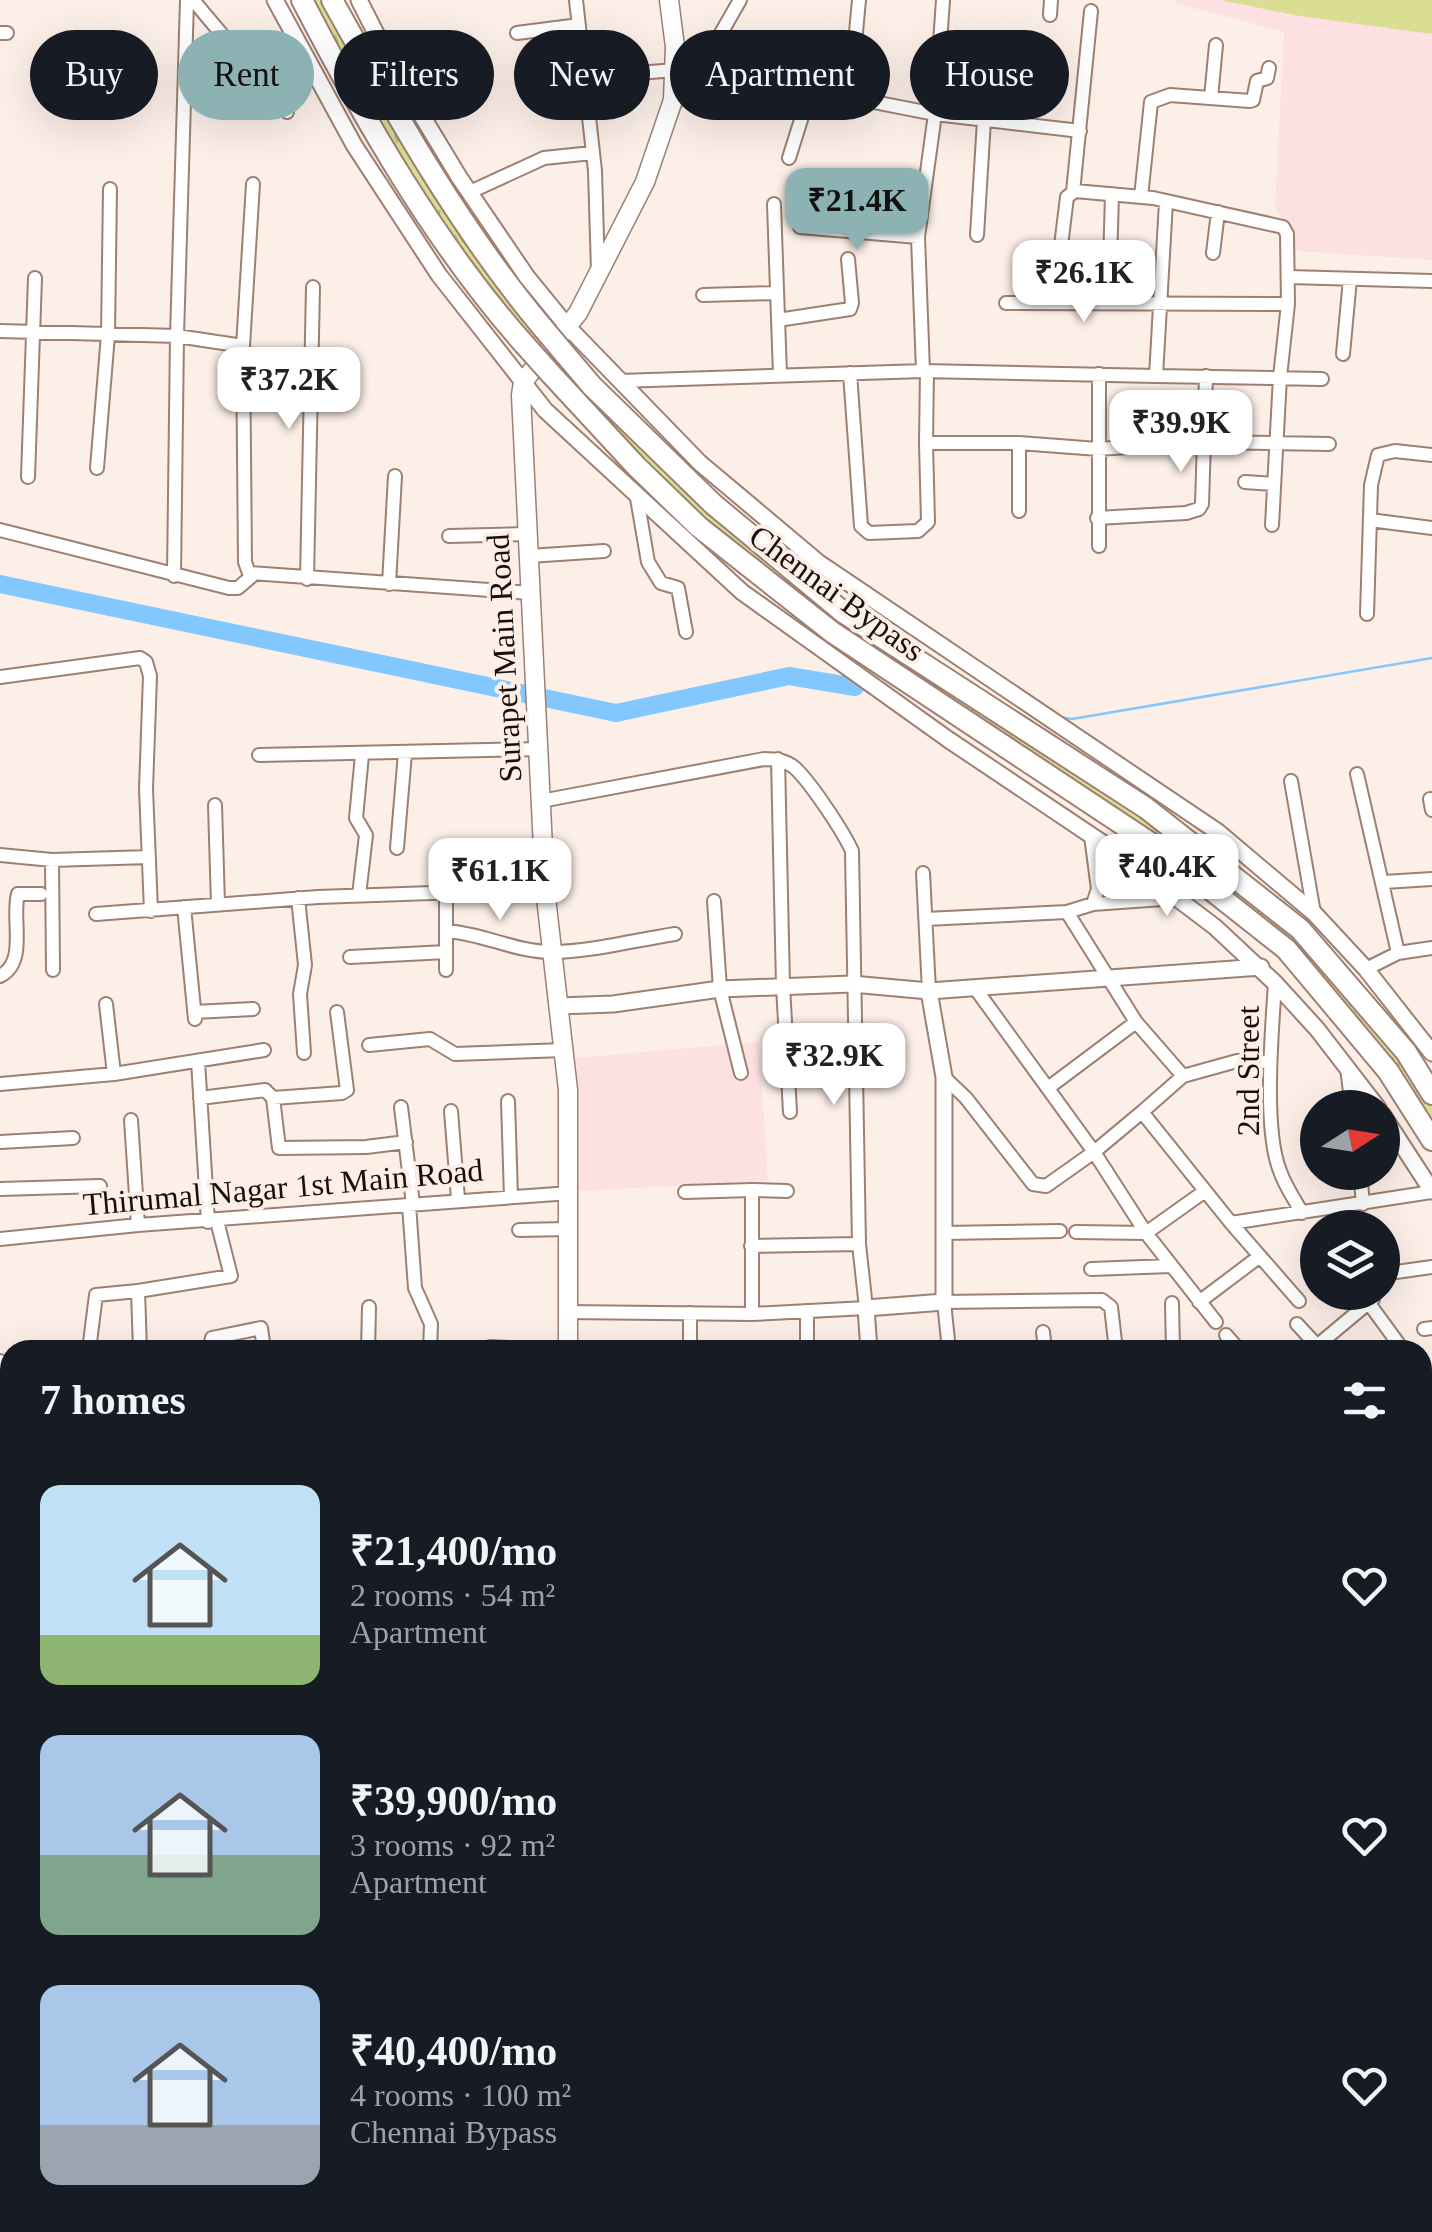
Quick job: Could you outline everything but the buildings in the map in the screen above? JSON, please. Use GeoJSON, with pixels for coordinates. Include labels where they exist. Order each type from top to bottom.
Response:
{"type":"FeatureCollection","features":[{"type":"Feature","properties":{"kind":"highway","name":"Chennai Bypass"},"geometry":{"type":"LineString","coordinates":[[302,0],[399,172],[496,312],[636,466],[825,640],[986,734],[1158,848],[1286,949],[1388,1071],[1432,1140]]}},
{"type":"Feature","properties":{"kind":"highway","name":"Chennai Bypass"},"geometry":{"type":"LineString","coordinates":[[332,0],[416,149],[518,298],[559,335],[592,386],[712,504],[843,612],[1146,808],[1300,929],[1406,1052],[1432,1094]]}},
{"type":"Feature","properties":{"kind":"main road"},"geometry":{"type":"LineString","coordinates":[[669,0],[672,30]]}},
{"type":"Feature","properties":{"kind":"main road"},"geometry":{"type":"LineString","coordinates":[[524,380],[578,314],[645,182],[670,104]]}},
{"type":"Feature","properties":{"kind":"main road","name":"Surapet Main Road"},"geometry":{"type":"LineString","coordinates":[[524,380],[546,889],[568,1090],[567,1340]]}},
{"type":"Feature","properties":{"kind":"street"},"geometry":{"type":"LineString","coordinates":[[190,0],[216,30]]}},
{"type":"Feature","properties":{"kind":"street"},"geometry":{"type":"LineString","coordinates":[[174,576],[177,336],[190,0]]}},
{"type":"Feature","properties":{"kind":"street"},"geometry":{"type":"LineString","coordinates":[[275,0],[354,145],[428,259],[545,410],[742,592],[825,640],[949,740],[1091,836],[1262,967],[1364,1090]]}},
{"type":"Feature","properties":{"kind":"street"},"geometry":{"type":"LineString","coordinates":[[359,0],[391,65],[527,277],[559,335],[620,380],[700,463],[819,563],[1218,832],[1314,913],[1366,969],[1432,1053]]}},
{"type":"Feature","properties":{"kind":"street"},"geometry":{"type":"LineString","coordinates":[[576,0],[580,30]]}},
{"type":"Feature","properties":{"kind":"street"},"geometry":{"type":"LineString","coordinates":[[723,30],[740,0]]}},
{"type":"Feature","properties":{"kind":"street"},"geometry":{"type":"LineString","coordinates":[[856,30],[859,0]]}},
{"type":"Feature","properties":{"kind":"street"},"geometry":{"type":"LineString","coordinates":[[941,30],[943,0]]}},
{"type":"Feature","properties":{"kind":"street"},"geometry":{"type":"LineString","coordinates":[[1073,192],[1091,10]]}},
{"type":"Feature","properties":{"kind":"street"},"geometry":{"type":"LineString","coordinates":[[538,30],[579,24]]}},
{"type":"Feature","properties":{"kind":"street"},"geometry":{"type":"LineString","coordinates":[[1211,98],[1216,45]]}},
{"type":"Feature","properties":{"kind":"street"},"geometry":{"type":"LineString","coordinates":[[1141,196],[1150,102],[1170,95],[1253,100],[1257,81],[1267,78],[1269,68]]}},
{"type":"Feature","properties":{"kind":"street"},"geometry":{"type":"LineString","coordinates":[[589,120],[598,276]]}},
{"type":"Feature","properties":{"kind":"street"},"geometry":{"type":"LineString","coordinates":[[789,158],[801,120]]}},
{"type":"Feature","properties":{"kind":"street"},"geometry":{"type":"LineString","coordinates":[[850,373],[860,526],[869,533],[918,532],[928,522],[918,237],[934,120]]}},
{"type":"Feature","properties":{"kind":"street"},"geometry":{"type":"LineString","coordinates":[[983,120],[1080,130]]}},
{"type":"Feature","properties":{"kind":"street"},"geometry":{"type":"LineString","coordinates":[[976,235],[991,121]]}},
{"type":"Feature","properties":{"kind":"street"},"geometry":{"type":"LineString","coordinates":[[470,192],[544,158],[592,152]]}},
{"type":"Feature","properties":{"kind":"street"},"geometry":{"type":"LineString","coordinates":[[253,184],[243,346],[245,562],[253,575]]}},
{"type":"Feature","properties":{"kind":"street"},"geometry":{"type":"LineString","coordinates":[[97,468],[108,335],[110,188]]}},
{"type":"Feature","properties":{"kind":"street"},"geometry":{"type":"LineString","coordinates":[[1054,303],[1067,197],[1073,192],[1141,196],[1283,227],[1287,234],[1289,277],[1272,526]]}},
{"type":"Feature","properties":{"kind":"street"},"geometry":{"type":"LineString","coordinates":[[1110,265],[1112,194]]}},
{"type":"Feature","properties":{"kind":"street"},"geometry":{"type":"LineString","coordinates":[[1156,376],[1166,202]]}},
{"type":"Feature","properties":{"kind":"street"},"geometry":{"type":"LineString","coordinates":[[774,204],[780,376]]}},
{"type":"Feature","properties":{"kind":"street"},"geometry":{"type":"LineString","coordinates":[[1212,252],[1218,212]]}},
{"type":"Feature","properties":{"kind":"street"},"geometry":{"type":"LineString","coordinates":[[800,227],[918,237]]}},
{"type":"Feature","properties":{"kind":"street"},"geometry":{"type":"LineString","coordinates":[[778,320],[850,310],[848,259]]}},
{"type":"Feature","properties":{"kind":"street"},"geometry":{"type":"LineString","coordinates":[[1289,277],[1432,281]]}},
{"type":"Feature","properties":{"kind":"street"},"geometry":{"type":"LineString","coordinates":[[28,477],[35,278]]}},
{"type":"Feature","properties":{"kind":"street"},"geometry":{"type":"LineString","coordinates":[[1343,354],[1350,279]]}},
{"type":"Feature","properties":{"kind":"street"},"geometry":{"type":"LineString","coordinates":[[307,579],[314,286]]}},
{"type":"Feature","properties":{"kind":"street"},"geometry":{"type":"LineString","coordinates":[[703,294],[776,293]]}},
{"type":"Feature","properties":{"kind":"street"},"geometry":{"type":"LineString","coordinates":[[1006,303],[1288,304]]}},
{"type":"Feature","properties":{"kind":"street"},"geometry":{"type":"LineString","coordinates":[[0,331],[177,336],[243,346]]}},
{"type":"Feature","properties":{"kind":"street"},"geometry":{"type":"LineString","coordinates":[[620,380],[925,371],[1322,379]]}},
{"type":"Feature","properties":{"kind":"street"},"geometry":{"type":"LineString","coordinates":[[1099,374],[1099,546]]}},
{"type":"Feature","properties":{"kind":"street"},"geometry":{"type":"LineString","coordinates":[[1098,518],[1199,509],[1206,376]]}},
{"type":"Feature","properties":{"kind":"street"},"geometry":{"type":"LineString","coordinates":[[926,443],[1098,448],[1202,442],[1329,444]]}},
{"type":"Feature","properties":{"kind":"street"},"geometry":{"type":"LineString","coordinates":[[1018,443],[1019,511]]}},
{"type":"Feature","properties":{"kind":"street"},"geometry":{"type":"LineString","coordinates":[[1367,614],[1371,485],[1378,455],[1394,451],[1432,455]]}},
{"type":"Feature","properties":{"kind":"street"},"geometry":{"type":"LineString","coordinates":[[389,584],[395,476]]}},
{"type":"Feature","properties":{"kind":"street"},"geometry":{"type":"LineString","coordinates":[[1245,482],[1274,484]]}},
{"type":"Feature","properties":{"kind":"street"},"geometry":{"type":"LineString","coordinates":[[637,498],[648,562],[660,583],[678,588],[686,632]]}},
{"type":"Feature","properties":{"kind":"street"},"geometry":{"type":"LineString","coordinates":[[1370,520],[1432,528]]}},
{"type":"Feature","properties":{"kind":"street"},"geometry":{"type":"LineString","coordinates":[[0,530],[234,589],[253,575],[531,593]]}},
{"type":"Feature","properties":{"kind":"street"},"geometry":{"type":"LineString","coordinates":[[449,536],[528,534]]}},
{"type":"Feature","properties":{"kind":"street"},"geometry":{"type":"LineString","coordinates":[[529,556],[604,552]]}},
{"type":"Feature","properties":{"kind":"street"},"geometry":{"type":"LineString","coordinates":[[0,677],[140,658],[146,662],[150,676],[146,789],[151,912]]}},
{"type":"Feature","properties":{"kind":"street"},"geometry":{"type":"LineString","coordinates":[[259,755],[539,749]]}},
{"type":"Feature","properties":{"kind":"street"},"geometry":{"type":"LineString","coordinates":[[398,848],[404,753]]}},
{"type":"Feature","properties":{"kind":"street"},"geometry":{"type":"LineString","coordinates":[[358,896],[366,835],[356,818],[362,754]]}},
{"type":"Feature","properties":{"kind":"street"},"geometry":{"type":"LineString","coordinates":[[778,759],[790,1112]]}},
{"type":"Feature","properties":{"kind":"street"},"geometry":{"type":"LineString","coordinates":[[541,801],[778,759],[794,767],[846,838],[852,851],[859,1244],[868,1340]]}},
{"type":"Feature","properties":{"kind":"street"},"geometry":{"type":"LineString","coordinates":[[1357,774],[1398,952]]}},
{"type":"Feature","properties":{"kind":"street"},"geometry":{"type":"LineString","coordinates":[[1291,781],[1314,913]]}},
{"type":"Feature","properties":{"kind":"street"},"geometry":{"type":"LineString","coordinates":[[214,805],[218,904]]}},
{"type":"Feature","properties":{"kind":"street"},"geometry":{"type":"LineString","coordinates":[[1091,836],[1098,889],[1093,904]]}},
{"type":"Feature","properties":{"kind":"street"},"geometry":{"type":"LineString","coordinates":[[0,854],[52,860],[149,857]]}},
{"type":"Feature","properties":{"kind":"street"},"geometry":{"type":"LineString","coordinates":[[52,860],[52,970]]}},
{"type":"Feature","properties":{"kind":"street"},"geometry":{"type":"LineString","coordinates":[[923,873],[929,991],[944,1077],[944,1302],[948,1340]]}},
{"type":"Feature","properties":{"kind":"street"},"geometry":{"type":"LineString","coordinates":[[1384,882],[1432,879]]}},
{"type":"Feature","properties":{"kind":"street"},"geometry":{"type":"LineString","coordinates":[[96,914],[298,898],[546,889]]}},
{"type":"Feature","properties":{"kind":"street"},"geometry":{"type":"LineString","coordinates":[[446,893],[446,970]]}},
{"type":"Feature","properties":{"kind":"street"},"geometry":{"type":"LineString","coordinates":[[0,976],[9,971],[16,959],[18,894],[41,894]]}},
{"type":"Feature","properties":{"kind":"street"},"geometry":{"type":"LineString","coordinates":[[298,898],[305,964],[300,994],[304,1054]]}},
{"type":"Feature","properties":{"kind":"street"},"geometry":{"type":"LineString","coordinates":[[926,919],[1067,912],[1093,904],[1176,898]]}},
{"type":"Feature","properties":{"kind":"street"},"geometry":{"type":"LineString","coordinates":[[714,901],[720,989],[742,1072]]}},
{"type":"Feature","properties":{"kind":"street"},"geometry":{"type":"LineString","coordinates":[[184,907],[195,1016],[253,1009]]}},
{"type":"Feature","properties":{"kind":"street"},"geometry":{"type":"LineString","coordinates":[[1067,912],[1136,1022],[1183,1076]]}},
{"type":"Feature","properties":{"kind":"street"},"geometry":{"type":"LineString","coordinates":[[446,931],[514,948],[553,952],[675,934]]}},
{"type":"Feature","properties":{"kind":"street"},"geometry":{"type":"LineString","coordinates":[[1366,969],[1398,952],[1432,948]]}},
{"type":"Feature","properties":{"kind":"street"},"geometry":{"type":"LineString","coordinates":[[350,957],[446,952]]}},
{"type":"Feature","properties":{"kind":"street"},"geometry":{"type":"LineString","coordinates":[[558,1006],[613,1004],[720,989],[852,984],[929,991],[1262,967]]}},
{"type":"Feature","properties":{"kind":"street","name":"2nd Street"},"geometry":{"type":"LineString","coordinates":[[1276,983],[1270,1062],[1279,1170],[1300,1210]]}},
{"type":"Feature","properties":{"kind":"street"},"geometry":{"type":"LineString","coordinates":[[975,988],[1094,1152],[1170,1266],[1216,1322]]}},
{"type":"Feature","properties":{"kind":"street"},"geometry":{"type":"LineString","coordinates":[[106,1004],[114,1074]]}},
{"type":"Feature","properties":{"kind":"street"},"geometry":{"type":"LineString","coordinates":[[274,1098],[347,1090],[337,1012]]}},
{"type":"Feature","properties":{"kind":"street"},"geometry":{"type":"LineString","coordinates":[[1048,1088],[1136,1022]]}},
{"type":"Feature","properties":{"kind":"street"},"geometry":{"type":"LineString","coordinates":[[369,1045],[430,1039],[455,1054],[564,1050]]}},
{"type":"Feature","properties":{"kind":"street"},"geometry":{"type":"LineString","coordinates":[[0,1084],[114,1074],[264,1050]]}},
{"type":"Feature","properties":{"kind":"street"},"geometry":{"type":"LineString","coordinates":[[90,1340],[96,1295],[230,1276],[212,1221],[198,1061]]}},
{"type":"Feature","properties":{"kind":"street"},"geometry":{"type":"LineString","coordinates":[[944,1077],[966,1098],[1033,1184],[1046,1186],[1094,1152],[1183,1076],[1237,1061],[1270,1062]]}},
{"type":"Feature","properties":{"kind":"street"},"geometry":{"type":"LineString","coordinates":[[1347,1068],[1350,1090]]}},
{"type":"Feature","properties":{"kind":"street"},"geometry":{"type":"LineString","coordinates":[[200,1098],[265,1090],[274,1098],[279,1148],[406,1142]]}},
{"type":"Feature","properties":{"kind":"street"},"geometry":{"type":"LineString","coordinates":[[508,1101],[512,1197]]}},
{"type":"Feature","properties":{"kind":"street"},"geometry":{"type":"LineString","coordinates":[[401,1106],[415,1288],[431,1324],[430,1340]]}},
{"type":"Feature","properties":{"kind":"street"},"geometry":{"type":"LineString","coordinates":[[451,1111],[458,1200]]}},
{"type":"Feature","properties":{"kind":"street"},"geometry":{"type":"LineString","coordinates":[[1142,1112],[1299,1302]]}},
{"type":"Feature","properties":{"kind":"street"},"geometry":{"type":"LineString","coordinates":[[131,1120],[138,1225]]}},
{"type":"Feature","properties":{"kind":"street"},"geometry":{"type":"LineString","coordinates":[[0,1142],[73,1138]]}},
{"type":"Feature","properties":{"kind":"street"},"geometry":{"type":"LineString","coordinates":[[1323,1210],[1432,1192],[1400,1142]]}},
{"type":"Feature","properties":{"kind":"street"},"geometry":{"type":"LineString","coordinates":[[0,1189],[100,1186]]}},
{"type":"Feature","properties":{"kind":"street"},"geometry":{"type":"LineString","coordinates":[[752,1190],[752,1314]]}},
{"type":"Feature","properties":{"kind":"street"},"geometry":{"type":"LineString","coordinates":[[685,1192],[788,1190]]}},
{"type":"Feature","properties":{"kind":"street"},"geometry":{"type":"LineString","coordinates":[[1362,1190],[1364,1204]]}},
{"type":"Feature","properties":{"kind":"street"},"geometry":{"type":"LineString","coordinates":[[1076,1232],[1146,1232],[1205,1191]]}},
{"type":"Feature","properties":{"kind":"street","name":"Thirumal Nagar 1st Main Road"},"geometry":{"type":"LineString","coordinates":[[0,1239],[570,1193]]}},
{"type":"Feature","properties":{"kind":"street"},"geometry":{"type":"LineString","coordinates":[[1231,1224],[1300,1213]]}},
{"type":"Feature","properties":{"kind":"street"},"geometry":{"type":"LineString","coordinates":[[519,1230],[568,1230]]}},
{"type":"Feature","properties":{"kind":"street"},"geometry":{"type":"LineString","coordinates":[[944,1233],[1060,1231]]}},
{"type":"Feature","properties":{"kind":"street"},"geometry":{"type":"LineString","coordinates":[[751,1246],[859,1244]]}},
{"type":"Feature","properties":{"kind":"street"},"geometry":{"type":"LineString","coordinates":[[1198,1302],[1260,1256]]}},
{"type":"Feature","properties":{"kind":"street"},"geometry":{"type":"LineString","coordinates":[[1091,1270],[1170,1266]]}},
{"type":"Feature","properties":{"kind":"street"},"geometry":{"type":"LineString","coordinates":[[1400,1271],[1432,1266]]}},
{"type":"Feature","properties":{"kind":"street"},"geometry":{"type":"LineString","coordinates":[[138,1290],[140,1340]]}},
{"type":"Feature","properties":{"kind":"street"},"geometry":{"type":"LineString","coordinates":[[566,1312],[752,1314],[944,1302],[1102,1300],[1110,1307],[1115,1340]]}},
{"type":"Feature","properties":{"kind":"street"},"geometry":{"type":"LineString","coordinates":[[1172,1303],[1173,1340]]}},
{"type":"Feature","properties":{"kind":"street"},"geometry":{"type":"LineString","coordinates":[[368,1340],[369,1307]]}},
{"type":"Feature","properties":{"kind":"street"},"geometry":{"type":"LineString","coordinates":[[1326,1340],[1358,1310]]}},
{"type":"Feature","properties":{"kind":"street"},"geometry":{"type":"LineString","coordinates":[[1379,1310],[1397,1340]]}},
{"type":"Feature","properties":{"kind":"street"},"geometry":{"type":"LineString","coordinates":[[807,1312],[807,1340]]}},
{"type":"Feature","properties":{"kind":"street"},"geometry":{"type":"LineString","coordinates":[[690,1313],[690,1340]]}},
{"type":"Feature","properties":{"kind":"street"},"geometry":{"type":"LineString","coordinates":[[1297,1324],[1310,1340]]}},
{"type":"Feature","properties":{"kind":"street"},"geometry":{"type":"LineString","coordinates":[[212,1340],[261,1328],[263,1340]]}},
{"type":"Feature","properties":{"kind":"street"},"geometry":{"type":"LineString","coordinates":[[1043,1332],[1043,1340]]}},
{"type":"Feature","properties":{"kind":"street"},"geometry":{"type":"LineString","coordinates":[[1226,1334],[1231,1340]]}},
{"type":"Feature","properties":{"kind":"shaded area"},"geometry":{"type":"Polygon","coordinates":[[[1175,0],[1432,0],[1432,260],[1298,251],[1275,207],[1284,32],[1175,0]]]}},
{"type":"Feature","properties":{"kind":"shaded area"},"geometry":{"type":"Polygon","coordinates":[[[759,1042],[768,1181],[578,1191],[579,1093],[575,1058],[759,1042]]]}},
{"type":"Feature","properties":{"kind":"green space"},"geometry":{"type":"Polygon","coordinates":[[[310,0],[328,0],[346,30],[334,30],[334,44],[310,0]]]}},
{"type":"Feature","properties":{"kind":"green space"},"geometry":{"type":"Polygon","coordinates":[[[1220,0],[1432,0],[1432,34],[1299,16],[1220,0]]]}},
{"type":"Feature","properties":{"kind":"green space"},"geometry":{"type":"Polygon","coordinates":[[[377,120],[400,120],[488,267],[724,518],[1145,814],[1296,930],[1400,1057],[1432,1107],[1432,1133],[1292,948],[864,647],[710,529],[558,376],[447,232],[377,120]]]}},
{"type":"Feature","properties":{"kind":"waterway"},"geometry":{"type":"LineString","coordinates":[[0,584],[616,713],[789,676],[855,687]]}},
{"type":"Feature","properties":{"kind":"waterway"},"geometry":{"type":"LineString","coordinates":[[1059,717],[1072,719],[1432,658]]}}]}
